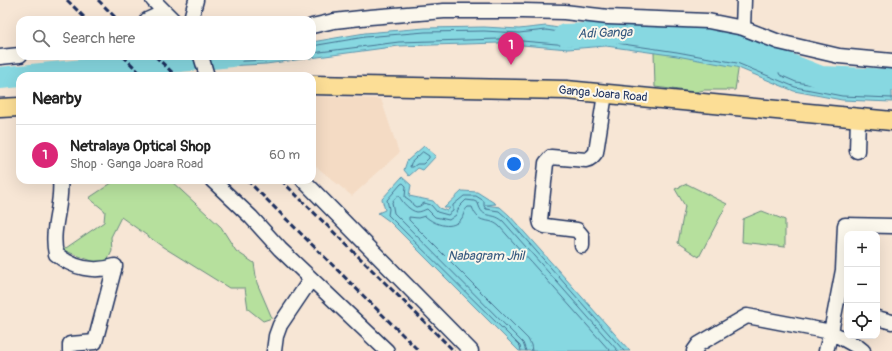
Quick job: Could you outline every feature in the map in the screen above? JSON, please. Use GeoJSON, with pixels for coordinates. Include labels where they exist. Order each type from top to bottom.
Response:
{"type":"FeatureCollection","features":[{"type":"Feature","properties":{"kind":"main road","name":"Ganga Joara Road"},"geometry":{"type":"LineString","coordinates":[[316,85],[566,90],[892,121]]}},
{"type":"Feature","properties":{"kind":"main road"},"geometry":{"type":"LineString","coordinates":[[0,108],[16,107]]}},
{"type":"Feature","properties":{"kind":"street"},"geometry":{"type":"LineString","coordinates":[[153,0],[169,16]]}},
{"type":"Feature","properties":{"kind":"street"},"geometry":{"type":"LineString","coordinates":[[192,16],[196,0]]}},
{"type":"Feature","properties":{"kind":"street"},"geometry":{"type":"LineString","coordinates":[[743,28],[744,0]]}},
{"type":"Feature","properties":{"kind":"street"},"geometry":{"type":"LineString","coordinates":[[316,25],[334,21],[443,6],[564,12],[608,17],[708,22],[743,28],[779,42],[812,50],[846,57],[892,61]]}},
{"type":"Feature","properties":{"kind":"street"},"geometry":{"type":"LineString","coordinates":[[0,57],[16,55]]}},
{"type":"Feature","properties":{"kind":"street"},"geometry":{"type":"LineString","coordinates":[[202,60],[206,72]]}},
{"type":"Feature","properties":{"kind":"street"},"geometry":{"type":"LineString","coordinates":[[582,246],[582,236],[577,230],[545,226],[541,224],[540,220],[546,163],[551,157],[586,160],[594,156],[596,152],[605,94]]}},
{"type":"Feature","properties":{"kind":"street"},"geometry":{"type":"LineString","coordinates":[[856,150],[858,118]]}},
{"type":"Feature","properties":{"kind":"street"},"geometry":{"type":"LineString","coordinates":[[60,184],[60,203],[54,237],[56,254],[65,262],[96,270],[115,266],[95,342],[70,344],[72,351]]}},
{"type":"Feature","properties":{"kind":"street"},"geometry":{"type":"LineString","coordinates":[[216,184],[251,217],[280,249],[387,351]]}},
{"type":"Feature","properties":{"kind":"street"},"geometry":{"type":"LineString","coordinates":[[307,184],[471,351]]}},
{"type":"Feature","properties":{"kind":"street"},"geometry":{"type":"LineString","coordinates":[[826,351],[831,332],[841,309],[845,225],[892,226]]}},
{"type":"Feature","properties":{"kind":"street"},"geometry":{"type":"LineString","coordinates":[[274,351],[276,336],[280,325],[311,279]]}},
{"type":"Feature","properties":{"kind":"street"},"geometry":{"type":"LineString","coordinates":[[694,351],[699,344],[747,316],[831,332],[858,346],[863,351]]}},
{"type":"Feature","properties":{"kind":"street"},"geometry":{"type":"LineString","coordinates":[[880,319],[892,322]]}},
{"type":"Feature","properties":{"kind":"shaded area"},"geometry":{"type":"Polygon","coordinates":[[[316,96],[381,99],[399,153],[352,196],[316,166],[316,96]]]}},
{"type":"Feature","properties":{"kind":"green space"},"geometry":{"type":"Polygon","coordinates":[[[654,52],[739,64],[735,90],[704,90],[695,92],[655,87],[654,52]]]}},
{"type":"Feature","properties":{"kind":"green space"},"geometry":{"type":"Polygon","coordinates":[[[110,184],[174,184],[221,227],[236,251],[254,263],[257,283],[272,318],[263,321],[248,309],[245,288],[229,288],[163,247],[121,217],[111,237],[112,251],[105,266],[63,250],[104,222],[105,211],[89,198],[110,184]]]}},
{"type":"Feature","properties":{"kind":"green space"},"geometry":{"type":"Polygon","coordinates":[[[687,184],[727,204],[699,257],[678,243],[685,206],[675,189],[687,184]]]}},
{"type":"Feature","properties":{"kind":"green space"},"geometry":{"type":"Polygon","coordinates":[[[762,211],[785,220],[785,247],[742,242],[743,219],[762,211]]]}},
{"type":"Feature","properties":{"kind":"water"},"geometry":{"type":"Polygon","coordinates":[[[546,26],[608,36],[630,34],[675,36],[754,54],[829,76],[876,83],[892,83],[892,102],[842,100],[794,91],[736,67],[677,56],[606,46],[568,49],[499,43],[399,46],[316,57],[316,41],[365,33],[425,28],[484,27],[519,29],[546,26]]]}},
{"type":"Feature","properties":{"kind":"water"},"geometry":{"type":"Polygon","coordinates":[[[219,60],[296,60],[266,64],[224,66],[219,60]]]}},
{"type":"Feature","properties":{"kind":"water"},"geometry":{"type":"Polygon","coordinates":[[[424,146],[436,156],[423,170],[418,168],[409,176],[404,170],[407,161],[424,146]]]}},
{"type":"Feature","properties":{"kind":"water","name":"Nabagram Jhil"},"geometry":{"type":"Polygon","coordinates":[[[402,177],[411,185],[409,196],[433,201],[439,208],[447,211],[450,208],[444,208],[462,191],[477,192],[496,204],[485,205],[500,207],[509,215],[630,351],[519,351],[389,221],[378,213],[385,210],[382,199],[402,177]]]}},
{"type":"Feature","properties":{"kind":"waterway","name":"Adi Ganga"},"geometry":{"type":"LineString","coordinates":[[565,35],[659,31],[747,48],[821,77],[892,80]]}},
{"type":"Feature","properties":{"kind":"waterway","name":"Adi Ganga"},"geometry":{"type":"LineString","coordinates":[[63,72],[190,60]]}},
{"type":"Feature","properties":{"kind":"waterway","name":"Adi Ganga"},"geometry":{"type":"LineString","coordinates":[[0,78],[16,76]]}},
{"type":"Feature","properties":{"kind":"railway"},"geometry":{"type":"LineString","coordinates":[[67,0],[83,16]]}},
{"type":"Feature","properties":{"kind":"railway"},"geometry":{"type":"LineString","coordinates":[[98,0],[114,16]]}},
{"type":"Feature","properties":{"kind":"railway"},"geometry":{"type":"LineString","coordinates":[[127,60],[139,72]]}},
{"type":"Feature","properties":{"kind":"railway"},"geometry":{"type":"LineString","coordinates":[[159,60],[172,72]]}},
{"type":"Feature","properties":{"kind":"railway"},"geometry":{"type":"LineString","coordinates":[[251,184],[419,351]]}},
{"type":"Feature","properties":{"kind":"railway"},"geometry":{"type":"LineString","coordinates":[[285,184],[454,351]]}},
{"type":"Feature","properties":{"kind":"place","name":"Netralaya Optical Shop"},"geometry":{"type":"Point","coordinates":[511,65]}}]}
